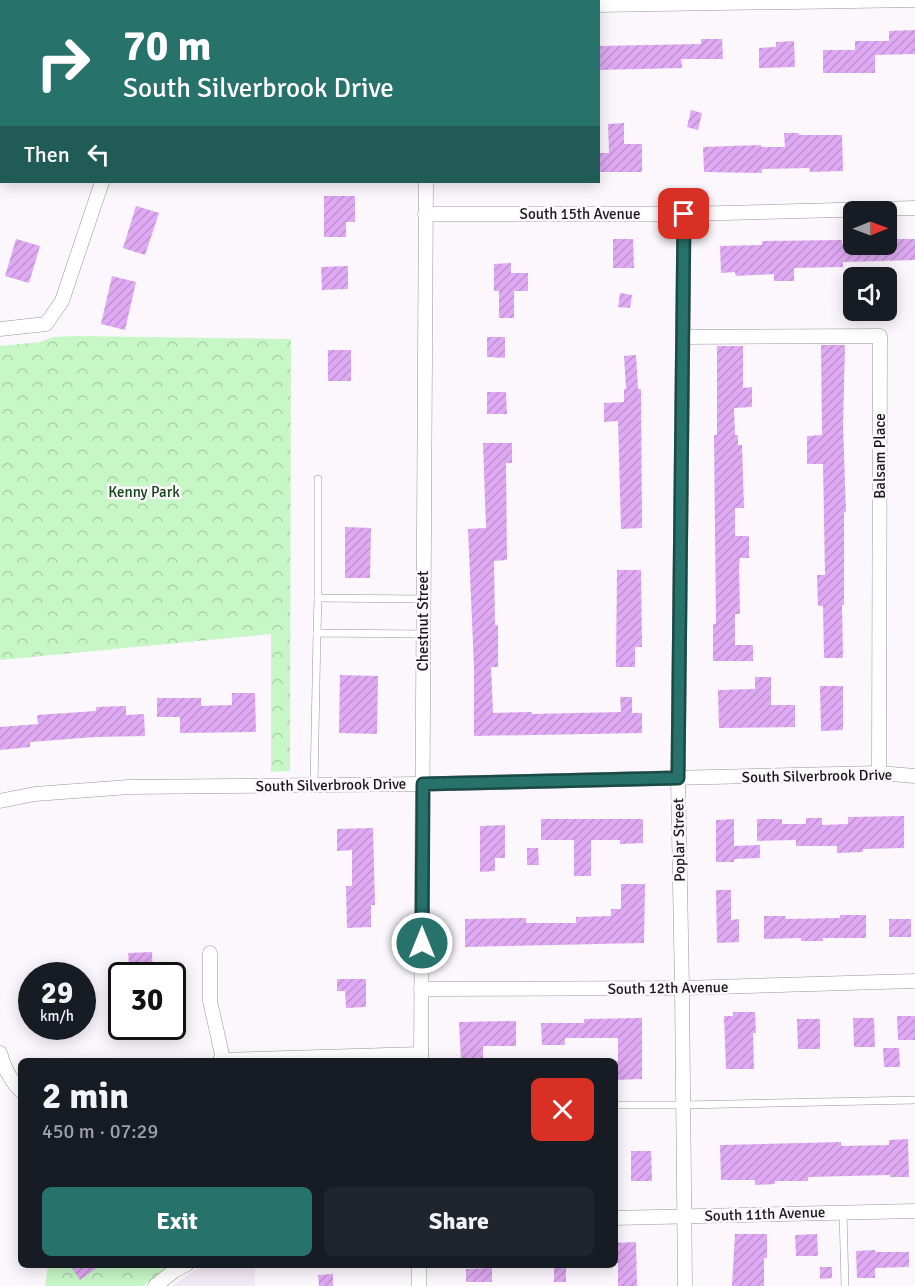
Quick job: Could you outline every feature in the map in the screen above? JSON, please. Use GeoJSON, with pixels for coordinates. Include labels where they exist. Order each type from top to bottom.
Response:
{"type":"FeatureCollection","features":[{"type":"Feature","properties":{"kind":"street"},"geometry":{"type":"LineString","coordinates":[[600,5],[913,0]]}},
{"type":"Feature","properties":{"kind":"street"},"geometry":{"type":"LineString","coordinates":[[0,329],[46,324],[62,302],[102,183]]}},
{"type":"Feature","properties":{"kind":"street","name":"Chestnut Street"},"geometry":{"type":"LineString","coordinates":[[421,1057],[426,183]]}},
{"type":"Feature","properties":{"kind":"street","name":"South 15th Avenue"},"geometry":{"type":"LineString","coordinates":[[425,214],[684,214],[915,207]]}},
{"type":"Feature","properties":{"kind":"street","name":"Poplar Street"},"geometry":{"type":"LineString","coordinates":[[684,214],[678,778],[685,1286]]}},
{"type":"Feature","properties":{"kind":"street","name":"Balsam Place"},"geometry":{"type":"LineString","coordinates":[[683,337],[880,336],[879,773]]}},
{"type":"Feature","properties":{"kind":"street","name":"South Silverbrook Drive"},"geometry":{"type":"LineString","coordinates":[[0,801],[35,794],[129,787],[423,784],[879,773],[915,776]]}},
{"type":"Feature","properties":{"kind":"street"},"geometry":{"type":"LineString","coordinates":[[210,953],[210,1001],[221,1058]]}},
{"type":"Feature","properties":{"kind":"street","name":"South 12th Avenue"},"geometry":{"type":"LineString","coordinates":[[421,989],[682,988],[915,981]]}},
{"type":"Feature","properties":{"kind":"street"},"geometry":{"type":"LineString","coordinates":[[0,1053],[4,1067],[18,1088]]}},
{"type":"Feature","properties":{"kind":"street"},"geometry":{"type":"LineString","coordinates":[[354,1058],[421,1057]]}},
{"type":"Feature","properties":{"kind":"street","name":"South 11th Avenue"},"geometry":{"type":"LineString","coordinates":[[618,1218],[915,1211]]}},
{"type":"Feature","properties":{"kind":"street"},"geometry":{"type":"LineString","coordinates":[[155,1286],[181,1268]]}},
{"type":"Feature","properties":{"kind":"street"},"geometry":{"type":"LineString","coordinates":[[419,1268],[419,1286]]}},
{"type":"Feature","properties":{"kind":"lane"},"geometry":{"type":"LineString","coordinates":[[314,785],[318,479]]}},
{"type":"Feature","properties":{"kind":"lane"},"geometry":{"type":"LineString","coordinates":[[318,598],[423,599]]}},
{"type":"Feature","properties":{"kind":"lane"},"geometry":{"type":"LineString","coordinates":[[317,633],[423,634]]}},
{"type":"Feature","properties":{"kind":"lane"},"geometry":{"type":"LineString","coordinates":[[618,1105],[915,1100]]}},
{"type":"Feature","properties":{"kind":"lane"},"geometry":{"type":"LineString","coordinates":[[843,1212],[845,1286]]}},
{"type":"Feature","properties":{"kind":"shaded area"},"geometry":{"type":"Polygon","coordinates":[[[255,1268],[255,1286],[172,1286],[197,1269],[255,1268]]]}},
{"type":"Feature","properties":{"kind":"green space","name":"Kenny Park"},"geometry":{"type":"Polygon","coordinates":[[[53,337],[291,339],[290,771],[271,772],[271,634],[0,660],[0,346],[40,342],[53,337]]]}},
{"type":"Feature","properties":{"kind":"green space"},"geometry":{"type":"Polygon","coordinates":[[[48,1268],[166,1268],[143,1286],[45,1286],[48,1268]]]}},
{"type":"Feature","properties":{"kind":"building"},"geometry":{"type":"Polygon","coordinates":[[[915,30],[915,54],[875,55],[875,73],[823,73],[823,50],[855,50],[855,41],[889,41],[889,31],[915,30]]]}},
{"type":"Feature","properties":{"kind":"building"},"geometry":{"type":"Polygon","coordinates":[[[701,39],[722,39],[723,59],[681,59],[682,68],[600,70],[600,46],[701,44],[701,39]]]}},
{"type":"Feature","properties":{"kind":"building"},"geometry":{"type":"Polygon","coordinates":[[[794,41],[795,67],[759,68],[759,48],[776,47],[776,42],[794,41]]]}},
{"type":"Feature","properties":{"kind":"building"},"geometry":{"type":"Polygon","coordinates":[[[691,110],[702,113],[698,130],[687,127],[691,110]]]}},
{"type":"Feature","properties":{"kind":"building"},"geometry":{"type":"Polygon","coordinates":[[[624,123],[624,144],[642,144],[642,172],[600,172],[600,153],[609,153],[608,124],[624,123]]]}},
{"type":"Feature","properties":{"kind":"building"},"geometry":{"type":"Polygon","coordinates":[[[784,133],[842,135],[843,171],[810,172],[809,168],[762,169],[762,173],[704,172],[703,147],[761,145],[761,147],[785,147],[784,133]]]}},
{"type":"Feature","properties":{"kind":"building"},"geometry":{"type":"Polygon","coordinates":[[[324,196],[355,196],[355,222],[346,222],[346,237],[324,237],[324,196]]]}},
{"type":"Feature","properties":{"kind":"building"},"geometry":{"type":"Polygon","coordinates":[[[136,206],[159,213],[145,255],[123,248],[136,206]]]}},
{"type":"Feature","properties":{"kind":"building"},"geometry":{"type":"Polygon","coordinates":[[[16,239],[40,246],[29,283],[5,276],[16,239]]]}},
{"type":"Feature","properties":{"kind":"building"},"geometry":{"type":"Polygon","coordinates":[[[613,239],[633,239],[634,268],[613,268],[613,239]]]}},
{"type":"Feature","properties":{"kind":"building"},"geometry":{"type":"Polygon","coordinates":[[[897,239],[915,239],[915,260],[843,262],[843,267],[794,268],[794,281],[774,281],[774,274],[736,276],[735,272],[721,273],[720,246],[762,245],[762,241],[842,240],[843,255],[897,255],[897,239]]]}},
{"type":"Feature","properties":{"kind":"building"},"geometry":{"type":"Polygon","coordinates":[[[511,263],[511,273],[528,273],[528,291],[514,291],[514,318],[499,318],[499,291],[494,291],[494,264],[511,263]]]}},
{"type":"Feature","properties":{"kind":"building"},"geometry":{"type":"Polygon","coordinates":[[[348,266],[348,289],[322,290],[321,267],[348,266]]]}},
{"type":"Feature","properties":{"kind":"building"},"geometry":{"type":"Polygon","coordinates":[[[112,276],[136,282],[125,330],[101,324],[112,276]]]}},
{"type":"Feature","properties":{"kind":"building"},"geometry":{"type":"Polygon","coordinates":[[[620,293],[632,295],[630,308],[618,307],[620,293]]]}},
{"type":"Feature","properties":{"kind":"building"},"geometry":{"type":"Polygon","coordinates":[[[487,337],[505,337],[505,358],[487,357],[487,337]]]}},
{"type":"Feature","properties":{"kind":"building"},"geometry":{"type":"Polygon","coordinates":[[[821,345],[845,345],[843,426],[846,512],[844,512],[844,605],[842,605],[843,658],[824,658],[823,606],[818,606],[817,575],[825,575],[823,464],[807,464],[807,436],[822,435],[821,345]]]}},
{"type":"Feature","properties":{"kind":"building"},"geometry":{"type":"Polygon","coordinates":[[[717,346],[743,346],[743,388],[752,387],[752,407],[734,408],[735,435],[738,435],[738,445],[742,445],[744,508],[735,508],[735,536],[749,536],[749,558],[740,558],[740,614],[735,614],[735,645],[753,645],[753,661],[713,661],[713,624],[716,624],[714,435],[717,435],[717,346]]]}},
{"type":"Feature","properties":{"kind":"building"},"geometry":{"type":"Polygon","coordinates":[[[328,350],[351,350],[351,381],[328,381],[328,350]]]}},
{"type":"Feature","properties":{"kind":"building"},"geometry":{"type":"Polygon","coordinates":[[[636,355],[638,389],[641,389],[642,528],[621,529],[618,421],[604,422],[604,403],[624,402],[624,389],[626,389],[624,356],[636,355]]]}},
{"type":"Feature","properties":{"kind":"building"},"geometry":{"type":"Polygon","coordinates":[[[487,392],[506,392],[507,414],[487,414],[487,392]]]}},
{"type":"Feature","properties":{"kind":"building"},"geometry":{"type":"Polygon","coordinates":[[[483,443],[512,443],[512,463],[506,463],[507,560],[494,561],[498,667],[491,667],[493,713],[621,712],[620,697],[632,697],[632,713],[642,713],[642,733],[474,736],[474,667],[468,529],[486,528],[483,443]]]}},
{"type":"Feature","properties":{"kind":"building"},"geometry":{"type":"Polygon","coordinates":[[[345,527],[371,528],[370,578],[345,578],[345,527]]]}},
{"type":"Feature","properties":{"kind":"building"},"geometry":{"type":"Polygon","coordinates":[[[617,570],[641,570],[642,647],[635,647],[635,667],[616,667],[617,570]]]}},
{"type":"Feature","properties":{"kind":"building"},"geometry":{"type":"Polygon","coordinates":[[[340,675],[378,676],[377,734],[339,733],[340,675]]]}},
{"type":"Feature","properties":{"kind":"building"},"geometry":{"type":"Polygon","coordinates":[[[755,677],[771,677],[771,705],[795,705],[795,727],[719,728],[718,690],[755,689],[755,677]]]}},
{"type":"Feature","properties":{"kind":"building"},"geometry":{"type":"Polygon","coordinates":[[[820,686],[843,686],[843,730],[821,731],[820,686]]]}},
{"type":"Feature","properties":{"kind":"building"},"geometry":{"type":"Polygon","coordinates":[[[232,693],[255,693],[256,732],[180,733],[180,717],[157,717],[157,698],[201,698],[201,706],[232,705],[232,693]]]}},
{"type":"Feature","properties":{"kind":"building"},"geometry":{"type":"Polygon","coordinates":[[[126,706],[126,715],[144,714],[145,736],[30,742],[30,747],[0,750],[0,727],[38,724],[37,715],[96,711],[96,707],[126,706]]]}},
{"type":"Feature","properties":{"kind":"building"},"geometry":{"type":"Polygon","coordinates":[[[904,816],[904,848],[863,849],[863,852],[837,853],[837,846],[796,846],[796,840],[757,841],[757,819],[782,819],[782,824],[806,824],[806,818],[822,818],[822,825],[848,824],[848,817],[904,816]]]}},
{"type":"Feature","properties":{"kind":"building"},"geometry":{"type":"Polygon","coordinates":[[[541,819],[643,819],[643,843],[620,844],[620,840],[591,840],[591,876],[574,876],[574,840],[541,840],[541,819]]]}},
{"type":"Feature","properties":{"kind":"building"},"geometry":{"type":"Polygon","coordinates":[[[734,819],[734,846],[760,845],[760,858],[716,862],[716,820],[734,819]]]}},
{"type":"Feature","properties":{"kind":"building"},"geometry":{"type":"Polygon","coordinates":[[[505,825],[505,858],[495,858],[495,871],[480,872],[480,826],[505,825]]]}},
{"type":"Feature","properties":{"kind":"building"},"geometry":{"type":"Polygon","coordinates":[[[373,828],[375,905],[371,905],[371,927],[347,928],[346,886],[352,886],[352,850],[337,851],[337,829],[373,828]]]}},
{"type":"Feature","properties":{"kind":"building"},"geometry":{"type":"Polygon","coordinates":[[[527,848],[538,848],[539,865],[527,865],[527,848]]]}},
{"type":"Feature","properties":{"kind":"building"},"geometry":{"type":"Polygon","coordinates":[[[621,884],[645,884],[644,943],[465,947],[465,919],[526,918],[526,923],[576,923],[576,917],[611,916],[611,909],[621,909],[621,884]]]}},
{"type":"Feature","properties":{"kind":"building"},"geometry":{"type":"Polygon","coordinates":[[[716,890],[731,890],[731,920],[739,919],[739,942],[717,943],[716,890]]]}},
{"type":"Feature","properties":{"kind":"building"},"geometry":{"type":"Polygon","coordinates":[[[840,915],[866,915],[866,938],[823,938],[823,941],[801,941],[801,938],[764,939],[764,916],[785,916],[786,919],[840,918],[840,915]]]}},
{"type":"Feature","properties":{"kind":"building"},"geometry":{"type":"Polygon","coordinates":[[[889,919],[911,919],[911,937],[889,937],[889,919]]]}},
{"type":"Feature","properties":{"kind":"building"},"geometry":{"type":"Polygon","coordinates":[[[152,952],[152,962],[129,962],[128,953],[152,952]]]}},
{"type":"Feature","properties":{"kind":"building"},"geometry":{"type":"Polygon","coordinates":[[[337,979],[366,979],[366,1007],[346,1008],[345,991],[337,991],[337,979]]]}},
{"type":"Feature","properties":{"kind":"building"},"geometry":{"type":"Polygon","coordinates":[[[733,1012],[755,1012],[754,1069],[726,1069],[724,1016],[733,1016],[733,1012]]]}},
{"type":"Feature","properties":{"kind":"building"},"geometry":{"type":"Polygon","coordinates":[[[897,1016],[915,1016],[915,1040],[898,1040],[897,1016]]]}},
{"type":"Feature","properties":{"kind":"building"},"geometry":{"type":"Polygon","coordinates":[[[642,1018],[642,1079],[618,1080],[618,1038],[565,1038],[565,1045],[542,1045],[541,1023],[584,1023],[584,1019],[642,1018]]]}},
{"type":"Feature","properties":{"kind":"building"},"geometry":{"type":"Polygon","coordinates":[[[853,1018],[874,1018],[875,1047],[854,1047],[853,1018]]]}},
{"type":"Feature","properties":{"kind":"building"},"geometry":{"type":"Polygon","coordinates":[[[797,1019],[820,1019],[820,1049],[798,1049],[797,1019]]]}},
{"type":"Feature","properties":{"kind":"building"},"geometry":{"type":"Polygon","coordinates":[[[516,1021],[516,1046],[483,1046],[483,1058],[461,1058],[459,1022],[516,1021]]]}},
{"type":"Feature","properties":{"kind":"building"},"geometry":{"type":"Polygon","coordinates":[[[883,1048],[899,1048],[900,1067],[884,1067],[883,1048]]]}},
{"type":"Feature","properties":{"kind":"building"},"geometry":{"type":"Polygon","coordinates":[[[908,1139],[909,1177],[890,1177],[890,1175],[808,1177],[808,1181],[775,1181],[775,1184],[755,1185],[755,1180],[721,1180],[720,1145],[841,1142],[841,1146],[889,1145],[889,1140],[908,1139]]]}},
{"type":"Feature","properties":{"kind":"building"},"geometry":{"type":"Polygon","coordinates":[[[631,1151],[651,1151],[652,1181],[631,1181],[631,1151]]]}},
{"type":"Feature","properties":{"kind":"building"},"geometry":{"type":"Polygon","coordinates":[[[735,1234],[767,1234],[764,1286],[732,1286],[735,1234]]]}},
{"type":"Feature","properties":{"kind":"building"},"geometry":{"type":"Polygon","coordinates":[[[817,1234],[818,1256],[796,1256],[795,1235],[817,1234]]]}},
{"type":"Feature","properties":{"kind":"building"},"geometry":{"type":"Polygon","coordinates":[[[636,1242],[637,1286],[618,1286],[618,1243],[636,1242]]]}},
{"type":"Feature","properties":{"kind":"building"},"geometry":{"type":"Polygon","coordinates":[[[875,1250],[875,1252],[909,1252],[909,1267],[875,1268],[875,1278],[857,1278],[856,1251],[875,1250]]]}},
{"type":"Feature","properties":{"kind":"building"},"geometry":{"type":"Polygon","coordinates":[[[820,1267],[832,1267],[832,1278],[820,1279],[820,1267]]]}},
{"type":"Feature","properties":{"kind":"building"},"geometry":{"type":"Polygon","coordinates":[[[72,1268],[96,1268],[80,1280],[72,1268]]]}},
{"type":"Feature","properties":{"kind":"building"},"geometry":{"type":"Polygon","coordinates":[[[492,1268],[492,1282],[466,1282],[466,1269],[492,1268]]]}},
{"type":"Feature","properties":{"kind":"building"},"geometry":{"type":"Polygon","coordinates":[[[554,1268],[566,1268],[566,1282],[554,1282],[554,1268]]]}},
{"type":"Feature","properties":{"kind":"building"},"geometry":{"type":"Polygon","coordinates":[[[333,1274],[333,1286],[319,1286],[318,1275],[333,1274]]]}},
{"type":"Feature","properties":{"kind":"route"},"geometry":{"type":"LineString","coordinates":[[422,943],[423,784],[678,778],[684,214]]}}]}
